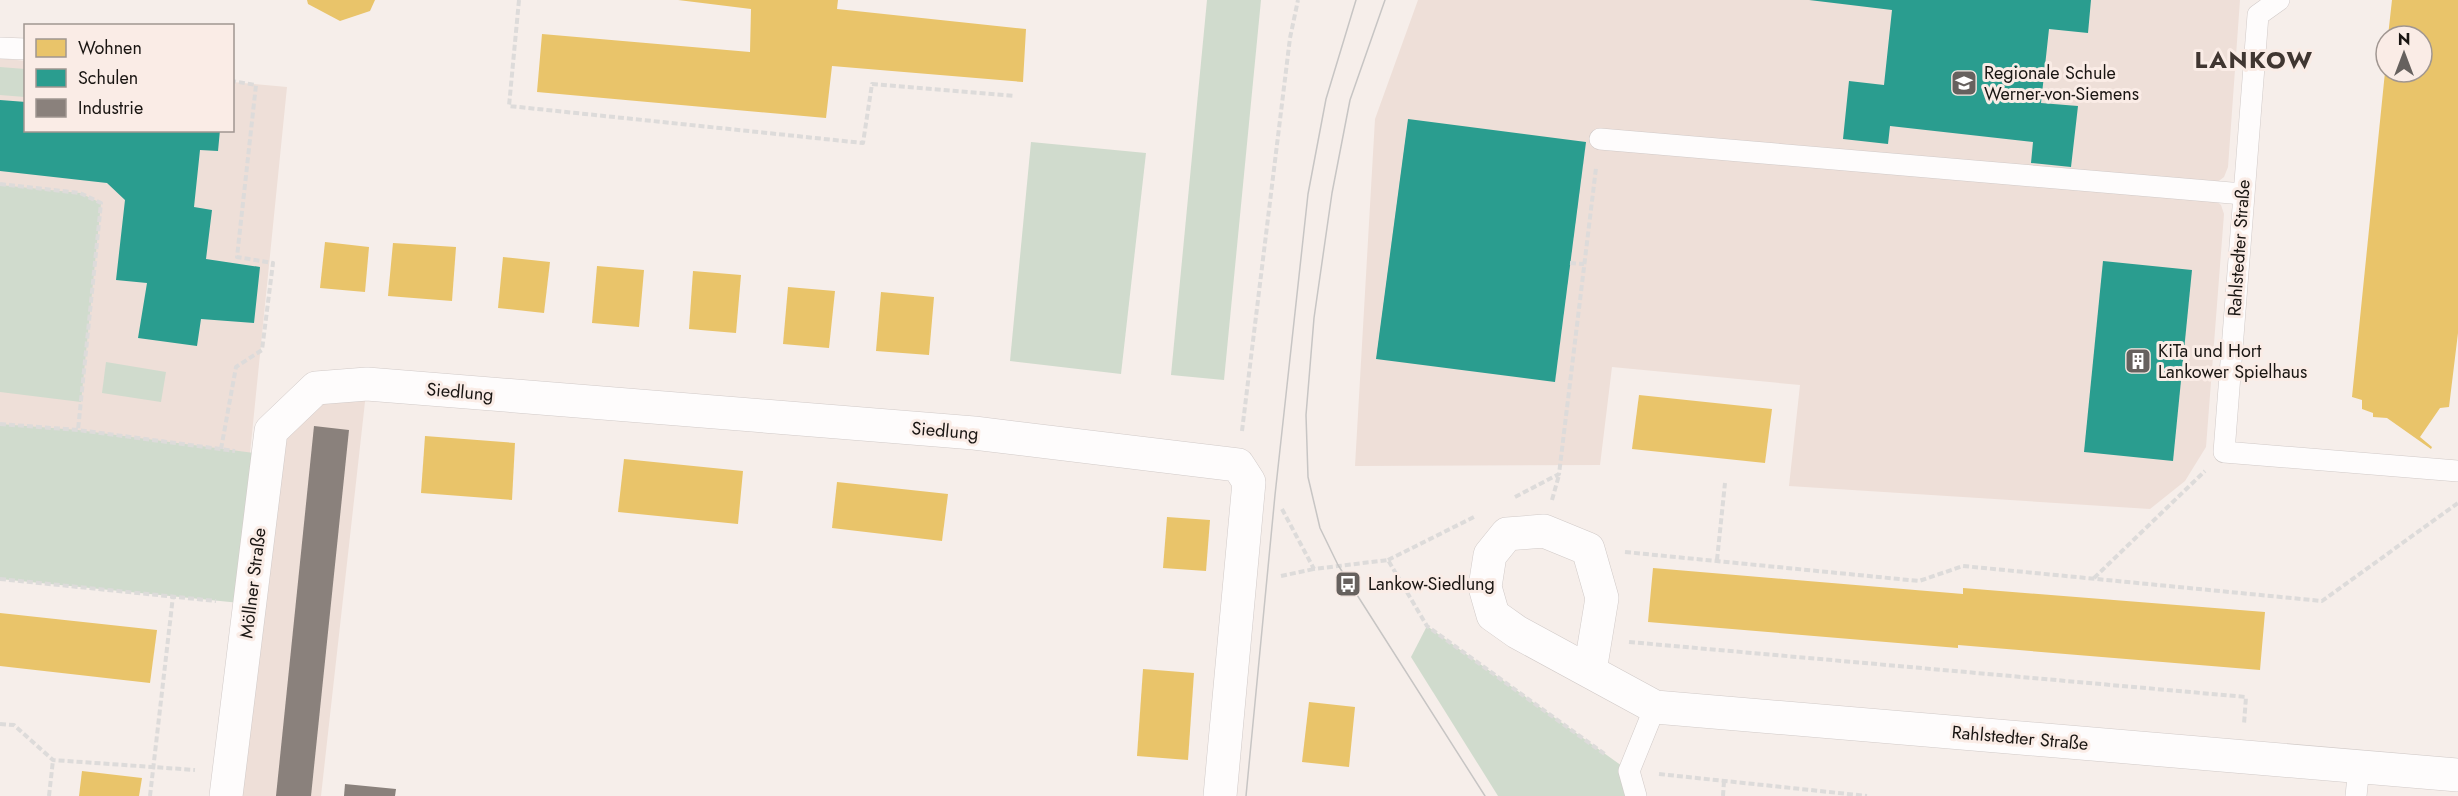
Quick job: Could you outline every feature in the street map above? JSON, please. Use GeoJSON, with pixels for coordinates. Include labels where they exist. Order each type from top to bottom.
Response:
{"type":"FeatureCollection","features":[{"type":"Feature","properties":{"kind":"street","name":"Siedlung"},"geometry":{"type":"LineString","coordinates":[[316,387],[367,384],[962,432],[1238,465]]}},
{"type":"Feature","properties":{"kind":"street","name":"Möllner Straße"},"geometry":{"type":"LineString","coordinates":[[227,784],[271,431],[316,387]]}},
{"type":"Feature","properties":{"kind":"street"},"geometry":{"type":"LineString","coordinates":[[1220,796],[1249,482],[1238,465]]}},
{"type":"Feature","properties":{"kind":"street","name":"Rahlstedter Straße"},"geometry":{"type":"LineString","coordinates":[[1588,549],[1544,531],[1507,534],[1490,555],[1485,587],[1493,615],[1517,632],[1655,707],[2241,757],[2358,782],[2458,775]]}},
{"type":"Feature","properties":{"kind":"street"},"geometry":{"type":"LineString","coordinates":[[1588,549],[1602,598],[1590,671]]}},
{"type":"Feature","properties":{"kind":"lane","name":"Rahlstedter Straße"},"geometry":{"type":"LineString","coordinates":[[2224,452],[2258,15],[2279,0]]}},
{"type":"Feature","properties":{"kind":"lane"},"geometry":{"type":"LineString","coordinates":[[0,48],[24,49]]}},
{"type":"Feature","properties":{"kind":"lane"},"geometry":{"type":"LineString","coordinates":[[1600,139],[2243,194]]}},
{"type":"Feature","properties":{"kind":"lane"},"geometry":{"type":"LineString","coordinates":[[2224,452],[2458,471]]}},
{"type":"Feature","properties":{"kind":"lane"},"geometry":{"type":"LineString","coordinates":[[1636,796],[1629,771],[1655,707]]}},
{"type":"Feature","properties":{"kind":"path"},"geometry":{"type":"LineString","coordinates":[[519,0],[509,106],[863,143],[872,84],[1014,96]]}},
{"type":"Feature","properties":{"kind":"path"},"geometry":{"type":"LineString","coordinates":[[1238,465],[1290,38],[1299,0]]}},
{"type":"Feature","properties":{"kind":"path"},"geometry":{"type":"LineString","coordinates":[[221,449],[236,367],[262,350],[273,262],[237,257],[256,85],[234,81]]}},
{"type":"Feature","properties":{"kind":"path"},"geometry":{"type":"LineString","coordinates":[[1505,501],[1559,474],[1600,139]]}},
{"type":"Feature","properties":{"kind":"path"},"geometry":{"type":"LineString","coordinates":[[0,184],[80,193],[101,203],[78,430]]}},
{"type":"Feature","properties":{"kind":"path"},"geometry":{"type":"LineString","coordinates":[[1570,262],[1584,264]]}},
{"type":"Feature","properties":{"kind":"path"},"geometry":{"type":"LineString","coordinates":[[0,424],[78,430],[269,455]]}},
{"type":"Feature","properties":{"kind":"path"},"geometry":{"type":"LineString","coordinates":[[2094,579],[2224,452]]}},
{"type":"Feature","properties":{"kind":"path"},"geometry":{"type":"LineString","coordinates":[[1717,560],[1725,483]]}},
{"type":"Feature","properties":{"kind":"path"},"geometry":{"type":"LineString","coordinates":[[1588,549],[1919,581],[1963,566],[2322,601],[2458,503]]}},
{"type":"Feature","properties":{"kind":"path"},"geometry":{"type":"LineString","coordinates":[[1388,560],[1484,512]]}},
{"type":"Feature","properties":{"kind":"path"},"geometry":{"type":"LineString","coordinates":[[1281,576],[1314,569]]}},
{"type":"Feature","properties":{"kind":"path"},"geometry":{"type":"LineString","coordinates":[[0,579],[250,604]]}},
{"type":"Feature","properties":{"kind":"path"},"geometry":{"type":"LineString","coordinates":[[150,796],[172,596]]}},
{"type":"Feature","properties":{"kind":"path"},"geometry":{"type":"LineString","coordinates":[[1595,639],[2246,697],[2241,757]]}},
{"type":"Feature","properties":{"kind":"path"},"geometry":{"type":"LineString","coordinates":[[0,724],[14,725],[53,760],[153,767],[227,784]]}},
{"type":"Feature","properties":{"kind":"path"},"geometry":{"type":"LineString","coordinates":[[49,796],[53,760]]}},
{"type":"Feature","properties":{"kind":"path"},"geometry":{"type":"LineString","coordinates":[[1723,796],[1724,781]]}},
{"type":"Feature","properties":{"kind":"shaded area"},"geometry":{"type":"Polygon","coordinates":[[[1418,0],[2240,0],[2228,167],[2224,177],[2215,184],[2214,199],[2221,205],[2224,214],[2206,447],[2185,481],[2150,509],[1789,486],[1800,385],[1612,367],[1600,465],[1355,466],[1375,119],[1418,0]]]}},
{"type":"Feature","properties":{"kind":"shaded area"},"geometry":{"type":"Polygon","coordinates":[[[0,58],[24,61],[24,132],[234,132],[234,82],[287,87],[236,592],[0,568],[0,58]]]}},
{"type":"Feature","properties":{"kind":"shaded area"},"geometry":{"type":"Polygon","coordinates":[[[367,384],[321,796],[226,796],[269,455],[316,388],[367,384]]]}},
{"type":"Feature","properties":{"kind":"green space"},"geometry":{"type":"Polygon","coordinates":[[[1207,0],[1261,0],[1224,380],[1171,375],[1207,0]]]}},
{"type":"Feature","properties":{"kind":"green space"},"geometry":{"type":"Polygon","coordinates":[[[0,67],[24,69],[24,97],[0,95],[0,67]]]}},
{"type":"Feature","properties":{"kind":"green space"},"geometry":{"type":"Polygon","coordinates":[[[1031,142],[1146,153],[1121,374],[1010,361],[1031,142]]]}},
{"type":"Feature","properties":{"kind":"green space"},"geometry":{"type":"Polygon","coordinates":[[[0,185],[80,193],[101,203],[81,402],[0,392],[0,185]]]}},
{"type":"Feature","properties":{"kind":"green space"},"geometry":{"type":"Polygon","coordinates":[[[106,362],[166,372],[161,402],[102,393],[106,362]]]}},
{"type":"Feature","properties":{"kind":"green space"},"geometry":{"type":"Polygon","coordinates":[[[0,424],[78,430],[269,455],[250,604],[0,579],[0,424]]]}},
{"type":"Feature","properties":{"kind":"green space"},"geometry":{"type":"Polygon","coordinates":[[[1427,626],[1629,771],[1636,796],[1498,796],[1411,657],[1427,626]]]}},
{"type":"Feature","properties":{"kind":"building: Wohnen"},"geometry":{"type":"Polygon","coordinates":[[[307,0],[375,0],[370,11],[340,21],[308,4],[307,0]]]}},
{"type":"Feature","properties":{"kind":"building: Wohnen"},"geometry":{"type":"Polygon","coordinates":[[[678,0],[838,0],[837,9],[1026,29],[1023,82],[832,66],[826,118],[537,92],[542,34],[750,52],[751,9],[678,0]]]}},
{"type":"Feature","properties":{"kind":"building: Wohnen"},"geometry":{"type":"Polygon","coordinates":[[[2392,0],[2458,0],[2458,333],[2449,407],[2440,408],[2420,437],[2432,447],[2431,449],[2387,418],[2373,417],[2373,413],[2362,409],[2362,400],[2352,397],[2384,84],[2434,84],[2434,24],[2389,24],[2392,0]]]}},
{"type":"Feature","properties":{"kind":"building: Wohnen"},"geometry":{"type":"Polygon","coordinates":[[[325,242],[369,247],[365,292],[320,288],[325,242]]]}},
{"type":"Feature","properties":{"kind":"building: Wohnen"},"geometry":{"type":"Polygon","coordinates":[[[393,243],[456,247],[452,301],[388,296],[393,243]]]}},
{"type":"Feature","properties":{"kind":"building: Wohnen"},"geometry":{"type":"Polygon","coordinates":[[[503,257],[550,262],[544,313],[498,308],[503,257]]]}},
{"type":"Feature","properties":{"kind":"building: Wohnen"},"geometry":{"type":"Polygon","coordinates":[[[597,266],[644,270],[639,327],[592,323],[597,266]]]}},
{"type":"Feature","properties":{"kind":"building: Wohnen"},"geometry":{"type":"Polygon","coordinates":[[[693,271],[741,275],[736,333],[689,329],[693,271]]]}},
{"type":"Feature","properties":{"kind":"building: Wohnen"},"geometry":{"type":"Polygon","coordinates":[[[788,287],[835,291],[829,348],[783,344],[788,287]]]}},
{"type":"Feature","properties":{"kind":"building: Wohnen"},"geometry":{"type":"Polygon","coordinates":[[[881,292],[934,297],[929,355],[876,351],[881,292]]]}},
{"type":"Feature","properties":{"kind":"building: Wohnen"},"geometry":{"type":"Polygon","coordinates":[[[1639,395],[1772,409],[1765,463],[1632,449],[1639,395]]]}},
{"type":"Feature","properties":{"kind":"building: Wohnen"},"geometry":{"type":"Polygon","coordinates":[[[425,436],[515,443],[512,500],[421,493],[425,436]]]}},
{"type":"Feature","properties":{"kind":"building: Wohnen"},"geometry":{"type":"Polygon","coordinates":[[[624,459],[743,471],[738,524],[618,512],[624,459]]]}},
{"type":"Feature","properties":{"kind":"building: Wohnen"},"geometry":{"type":"Polygon","coordinates":[[[837,482],[948,494],[942,541],[832,528],[837,482]]]}},
{"type":"Feature","properties":{"kind":"building: Wohnen"},"geometry":{"type":"Polygon","coordinates":[[[1167,517],[1210,520],[1206,571],[1163,568],[1167,517]]]}},
{"type":"Feature","properties":{"kind":"building: Wohnen"},"geometry":{"type":"Polygon","coordinates":[[[1653,568],[1963,594],[1963,588],[2265,612],[2260,670],[1648,622],[1653,568]]]}},
{"type":"Feature","properties":{"kind":"building: Wohnen"},"geometry":{"type":"Polygon","coordinates":[[[0,613],[157,630],[150,683],[0,666],[0,613]]]}},
{"type":"Feature","properties":{"kind":"building: Wohnen"},"geometry":{"type":"Polygon","coordinates":[[[1143,669],[1194,673],[1188,760],[1137,756],[1143,669]]]}},
{"type":"Feature","properties":{"kind":"building: Wohnen"},"geometry":{"type":"Polygon","coordinates":[[[1309,702],[1355,707],[1349,767],[1302,762],[1309,702]]]}},
{"type":"Feature","properties":{"kind":"building: Wohnen"},"geometry":{"type":"Polygon","coordinates":[[[82,771],[142,778],[139,796],[79,796],[82,771]]]}},
{"type":"Feature","properties":{"kind":"building: Schulen","name":"Regionale Schule Werner-von-Siemens"},"geometry":{"type":"Polygon","coordinates":[[[1809,0],[2091,0],[2088,33],[2049,29],[2041,103],[2078,106],[2071,167],[2031,163],[2033,142],[1890,126],[1888,144],[1843,139],[1849,81],[1884,85],[1892,10],[1809,0]]]}},
{"type":"Feature","properties":{"kind":"building: Schulen"},"geometry":{"type":"Polygon","coordinates":[[[0,100],[24,102],[24,132],[220,132],[218,151],[200,150],[194,207],[212,210],[206,259],[260,267],[254,323],[201,319],[197,346],[138,338],[147,283],[116,280],[125,200],[107,183],[0,171],[0,100]]]}},
{"type":"Feature","properties":{"kind":"building: Schulen"},"geometry":{"type":"Polygon","coordinates":[[[1408,119],[1586,142],[1555,382],[1376,359],[1408,119]]]}},
{"type":"Feature","properties":{"kind":"building: Schulen","name":"KiTa und Hort Lankower Spielhaus"},"geometry":{"type":"Polygon","coordinates":[[[2103,261],[2192,270],[2173,461],[2084,452],[2103,261]]]}},
{"type":"Feature","properties":{"kind":"building: Industrie"},"geometry":{"type":"Polygon","coordinates":[[[314,426],[349,430],[311,796],[276,796],[314,426]]]}},
{"type":"Feature","properties":{"kind":"building: Industrie"},"geometry":{"type":"Polygon","coordinates":[[[345,784],[396,789],[395,796],[344,796],[345,784]]]}},
{"type":"Feature","properties":{"kind":"tram line"},"geometry":{"type":"LineString","coordinates":[[1246,796],[1275,495],[1308,194],[1326,99],[1356,0]]}},
{"type":"Feature","properties":{"kind":"tram line"},"geometry":{"type":"LineString","coordinates":[[1385,0],[1350,100],[1332,193],[1314,318],[1306,415],[1308,477],[1320,528],[1338,565],[1485,796]]}},
{"type":"Feature","properties":{"kind":"place","name":"Regionale Schule Werner-von-Siemens"},"geometry":{"type":"Point","coordinates":[1964,83]}},
{"type":"Feature","properties":{"kind":"place","name":"KiTa und Hort Lankower Spielhaus"},"geometry":{"type":"Point","coordinates":[2138,361]}},
{"type":"Feature","properties":{"kind":"place","name":"Lankow-Siedlung"},"geometry":{"type":"Point","coordinates":[1348,584]}},
{"type":"Feature","properties":{"kind":"district","name":"LANKOW"},"geometry":{"type":"Point","coordinates":[2254,60]}}]}
